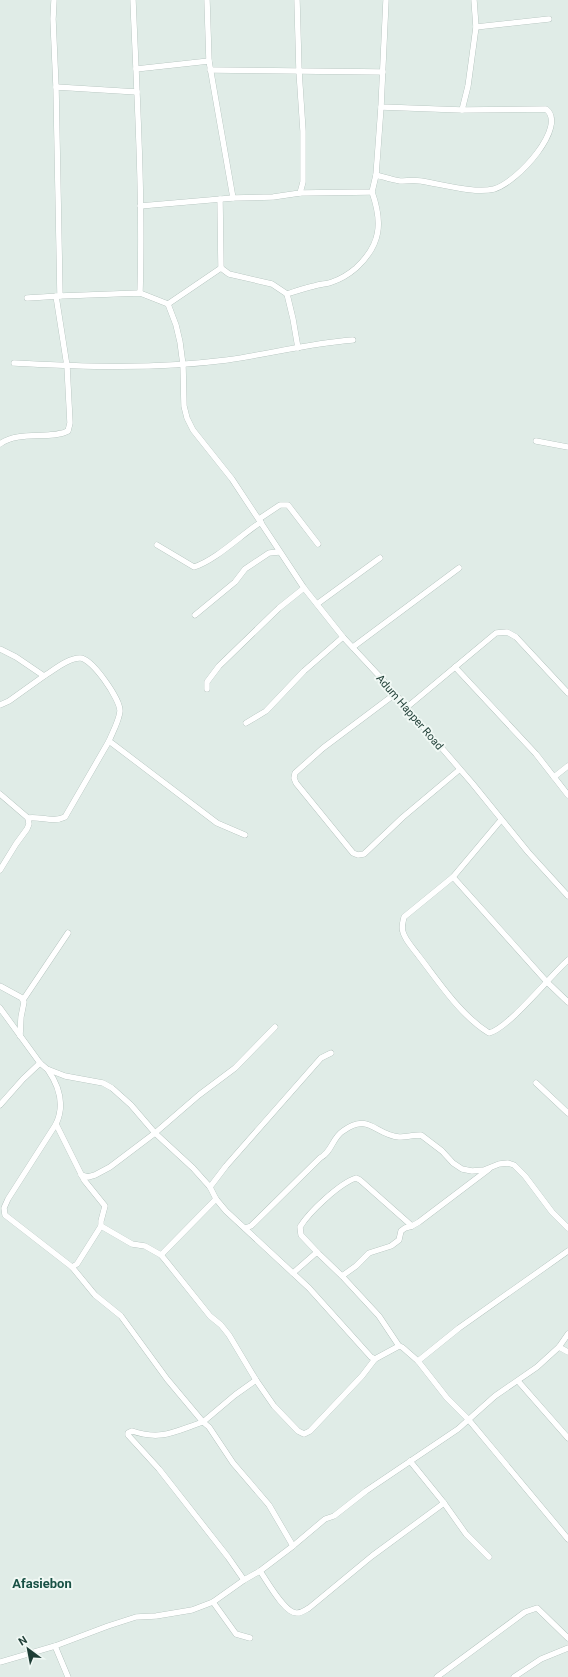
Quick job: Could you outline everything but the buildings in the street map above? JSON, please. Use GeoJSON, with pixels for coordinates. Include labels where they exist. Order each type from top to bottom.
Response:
{"type":"FeatureCollection","features":[{"type":"Feature","properties":{"kind":"street"},"geometry":{"type":"LineString","coordinates":[[0,444],[12,438],[68,431],[70,424],[67,366],[58,296],[56,87],[53,19],[54,0]]}},
{"type":"Feature","properties":{"kind":"street"},"geometry":{"type":"LineString","coordinates":[[133,0],[140,206],[140,293]]}},
{"type":"Feature","properties":{"kind":"street"},"geometry":{"type":"LineString","coordinates":[[207,0],[210,70],[233,198]]}},
{"type":"Feature","properties":{"kind":"street"},"geometry":{"type":"LineString","coordinates":[[297,0],[299,71],[303,131],[303,182],[300,193]]}},
{"type":"Feature","properties":{"kind":"street"},"geometry":{"type":"LineString","coordinates":[[287,294],[332,282],[348,275],[367,258],[376,241],[378,221],[376,204],[372,192],[376,175],[386,0]]}},
{"type":"Feature","properties":{"kind":"street"},"geometry":{"type":"LineString","coordinates":[[462,110],[468,86],[476,27],[474,0]]}},
{"type":"Feature","properties":{"kind":"street"},"geometry":{"type":"LineString","coordinates":[[476,27],[549,19]]}},
{"type":"Feature","properties":{"kind":"street"},"geometry":{"type":"LineString","coordinates":[[136,69],[209,61]]}},
{"type":"Feature","properties":{"kind":"street"},"geometry":{"type":"LineString","coordinates":[[210,70],[382,72]]}},
{"type":"Feature","properties":{"kind":"street"},"geometry":{"type":"LineString","coordinates":[[56,87],[137,92]]}},
{"type":"Feature","properties":{"kind":"street"},"geometry":{"type":"LineString","coordinates":[[381,106],[462,110],[546,109],[556,112]]}},
{"type":"Feature","properties":{"kind":"street"},"geometry":{"type":"LineString","coordinates":[[376,175],[399,181],[420,181],[437,185],[486,190],[502,186],[534,166]]}},
{"type":"Feature","properties":{"kind":"street"},"geometry":{"type":"LineString","coordinates":[[140,206],[233,198],[273,197],[300,193],[372,192]]}},
{"type":"Feature","properties":{"kind":"street"},"geometry":{"type":"LineString","coordinates":[[220,199],[221,268]]}},
{"type":"Feature","properties":{"kind":"street"},"geometry":{"type":"LineString","coordinates":[[27,298],[140,293],[168,304],[221,268]]}},
{"type":"Feature","properties":{"kind":"street"},"geometry":{"type":"LineString","coordinates":[[221,268],[229,274],[272,284],[287,294],[298,348]]}},
{"type":"Feature","properties":{"kind":"street","name":"Adum Happer Road"},"geometry":{"type":"LineString","coordinates":[[168,304],[177,330],[183,365],[184,406],[193,430],[232,479],[304,588],[343,636],[395,694],[459,770],[472,783],[501,820],[568,896]]}},
{"type":"Feature","properties":{"kind":"street"},"geometry":{"type":"LineString","coordinates":[[14,363],[67,366],[150,367],[183,365],[228,360],[334,341],[353,340]]}},
{"type":"Feature","properties":{"kind":"street"},"geometry":{"type":"LineString","coordinates":[[536,441],[568,447]]}},
{"type":"Feature","properties":{"kind":"street"},"geometry":{"type":"LineString","coordinates":[[157,545],[194,567],[213,558],[280,505],[288,505],[318,544]]}},
{"type":"Feature","properties":{"kind":"street"},"geometry":{"type":"LineString","coordinates":[[195,615],[234,582],[245,569],[269,553],[279,552]]}},
{"type":"Feature","properties":{"kind":"street"},"geometry":{"type":"LineString","coordinates":[[317,604],[380,558]]}},
{"type":"Feature","properties":{"kind":"street"},"geometry":{"type":"LineString","coordinates":[[353,647],[459,568]]}},
{"type":"Feature","properties":{"kind":"street"},"geometry":{"type":"LineString","coordinates":[[207,689],[207,682],[219,666],[279,608],[304,588]]}},
{"type":"Feature","properties":{"kind":"street"},"geometry":{"type":"LineString","coordinates":[[406,708],[496,633],[507,632],[521,641],[568,693]]}},
{"type":"Feature","properties":{"kind":"street"},"geometry":{"type":"LineString","coordinates":[[246,723],[266,711],[304,671],[343,636]]}},
{"type":"Feature","properties":{"kind":"street"},"geometry":{"type":"LineString","coordinates":[[0,649],[16,657],[44,676]]}},
{"type":"Feature","properties":{"kind":"street"},"geometry":{"type":"LineString","coordinates":[[0,706],[44,676],[73,659],[81,658],[86,660],[99,673],[108,685],[120,710],[117,723],[109,740],[65,817],[56,820],[34,817],[28,818]]}},
{"type":"Feature","properties":{"kind":"street"},"geometry":{"type":"LineString","coordinates":[[455,667],[523,740],[568,795]]}},
{"type":"Feature","properties":{"kind":"street"},"geometry":{"type":"LineString","coordinates":[[395,694],[322,748],[295,774],[294,778],[296,783],[353,853],[358,855],[364,854],[403,817],[459,770]]}},
{"type":"Feature","properties":{"kind":"street"},"geometry":{"type":"LineString","coordinates":[[109,740],[212,819],[245,835]]}},
{"type":"Feature","properties":{"kind":"street"},"geometry":{"type":"LineString","coordinates":[[554,777],[568,766]]}},
{"type":"Feature","properties":{"kind":"street"},"geometry":{"type":"LineString","coordinates":[[0,794],[28,818],[29,824],[0,870]]}},
{"type":"Feature","properties":{"kind":"street"},"geometry":{"type":"LineString","coordinates":[[501,820],[453,877],[404,917],[402,924],[403,932],[425,964],[466,1013],[489,1033],[495,1032],[568,960]]}},
{"type":"Feature","properties":{"kind":"street"},"geometry":{"type":"LineString","coordinates":[[453,877],[547,982],[568,1002]]}},
{"type":"Feature","properties":{"kind":"street"},"geometry":{"type":"LineString","coordinates":[[23,1000],[68,933]]}},
{"type":"Feature","properties":{"kind":"street"},"geometry":{"type":"LineString","coordinates":[[0,986],[23,1000],[24,1005],[21,1017],[20,1036]]}},
{"type":"Feature","properties":{"kind":"street"},"geometry":{"type":"LineString","coordinates":[[0,1008],[40,1063],[53,1077],[60,1094],[60,1107],[56,1124],[8,1199],[4,1208],[5,1215],[72,1267],[95,1296],[120,1316],[167,1380],[209,1427],[233,1463],[269,1505],[293,1546]]}},
{"type":"Feature","properties":{"kind":"street"},"geometry":{"type":"LineString","coordinates":[[81,1175],[88,1177],[110,1167],[156,1133],[199,1095],[235,1068],[274,1027]]}},
{"type":"Feature","properties":{"kind":"street"},"geometry":{"type":"LineString","coordinates":[[210,1187],[226,1166],[321,1058],[331,1053]]}},
{"type":"Feature","properties":{"kind":"street"},"geometry":{"type":"LineString","coordinates":[[0,1105],[23,1079],[40,1063]]}},
{"type":"Feature","properties":{"kind":"street"},"geometry":{"type":"LineString","coordinates":[[47,1069],[65,1076],[103,1083],[112,1088],[131,1105],[156,1133],[174,1149],[210,1187],[226,1211],[310,1288],[368,1355],[376,1359]]}},
{"type":"Feature","properties":{"kind":"street"},"geometry":{"type":"LineString","coordinates":[[536,1082],[568,1113]]}},
{"type":"Feature","properties":{"kind":"street"},"geometry":{"type":"LineString","coordinates":[[245,1228],[251,1226],[320,1158],[328,1153],[337,1135],[344,1129],[358,1123],[366,1123],[385,1133],[400,1137],[421,1135],[462,1169],[472,1170],[491,1168]]}},
{"type":"Feature","properties":{"kind":"street"},"geometry":{"type":"LineString","coordinates":[[56,1124],[81,1175],[105,1206],[101,1226],[77,1264],[72,1267]]}},
{"type":"Feature","properties":{"kind":"street"},"geometry":{"type":"LineString","coordinates":[[342,1276],[356,1266],[369,1253],[391,1246],[399,1240],[402,1231],[405,1228],[412,1226],[491,1168],[503,1163],[514,1165],[525,1176],[552,1212],[568,1228]]}},
{"type":"Feature","properties":{"kind":"street"},"geometry":{"type":"LineString","coordinates":[[412,1226],[356,1178],[344,1184],[330,1195],[300,1227],[301,1235],[379,1316],[399,1346],[418,1361],[447,1398],[468,1419],[568,1539]]}},
{"type":"Feature","properties":{"kind":"street"},"geometry":{"type":"LineString","coordinates":[[161,1255],[216,1198]]}},
{"type":"Feature","properties":{"kind":"street"},"geometry":{"type":"LineString","coordinates":[[101,1226],[132,1244],[145,1246],[161,1255],[210,1316],[221,1325],[274,1406],[298,1431],[304,1434],[310,1431],[376,1359],[399,1346]]}},
{"type":"Feature","properties":{"kind":"street"},"geometry":{"type":"LineString","coordinates":[[418,1361],[459,1328],[568,1251]]}},
{"type":"Feature","properties":{"kind":"street"},"geometry":{"type":"LineString","coordinates":[[293,1273],[317,1252]]}},
{"type":"Feature","properties":{"kind":"street"},"geometry":{"type":"LineString","coordinates":[[0,1662],[55,1646],[136,1617],[156,1616],[192,1610],[213,1602],[244,1580],[260,1571],[325,1519],[334,1516],[366,1491],[458,1429],[495,1396],[538,1367],[559,1348],[568,1334]]}},
{"type":"Feature","properties":{"kind":"street"},"geometry":{"type":"LineString","coordinates":[[559,1348],[568,1352]]}},
{"type":"Feature","properties":{"kind":"street"},"geometry":{"type":"LineString","coordinates":[[244,1580],[228,1557],[159,1469],[128,1435],[128,1433],[132,1431],[145,1436],[164,1435],[203,1422],[235,1394],[256,1380]]}},
{"type":"Feature","properties":{"kind":"street"},"geometry":{"type":"LineString","coordinates":[[518,1380],[568,1438]]}},
{"type":"Feature","properties":{"kind":"street"},"geometry":{"type":"LineString","coordinates":[[410,1461],[444,1503],[466,1534],[489,1557]]}},
{"type":"Feature","properties":{"kind":"street"},"geometry":{"type":"LineString","coordinates":[[260,1571],[278,1598],[289,1611],[296,1614],[302,1612],[372,1556],[444,1503]]}},
{"type":"Feature","properties":{"kind":"street"},"geometry":{"type":"LineString","coordinates":[[213,1602],[236,1634],[250,1638]]}},
{"type":"Feature","properties":{"kind":"street"},"geometry":{"type":"LineString","coordinates":[[437,1677],[525,1612],[537,1608],[568,1638]]}},
{"type":"Feature","properties":{"kind":"street"},"geometry":{"type":"LineString","coordinates":[[55,1646],[68,1677]]}},
{"type":"Feature","properties":{"kind":"street"},"geometry":{"type":"LineString","coordinates":[[514,1677],[541,1659],[568,1648]]}},
{"type":"Feature","properties":{"kind":"district","name":"Afasiebon"},"geometry":{"type":"Point","coordinates":[42,1583]}}]}
